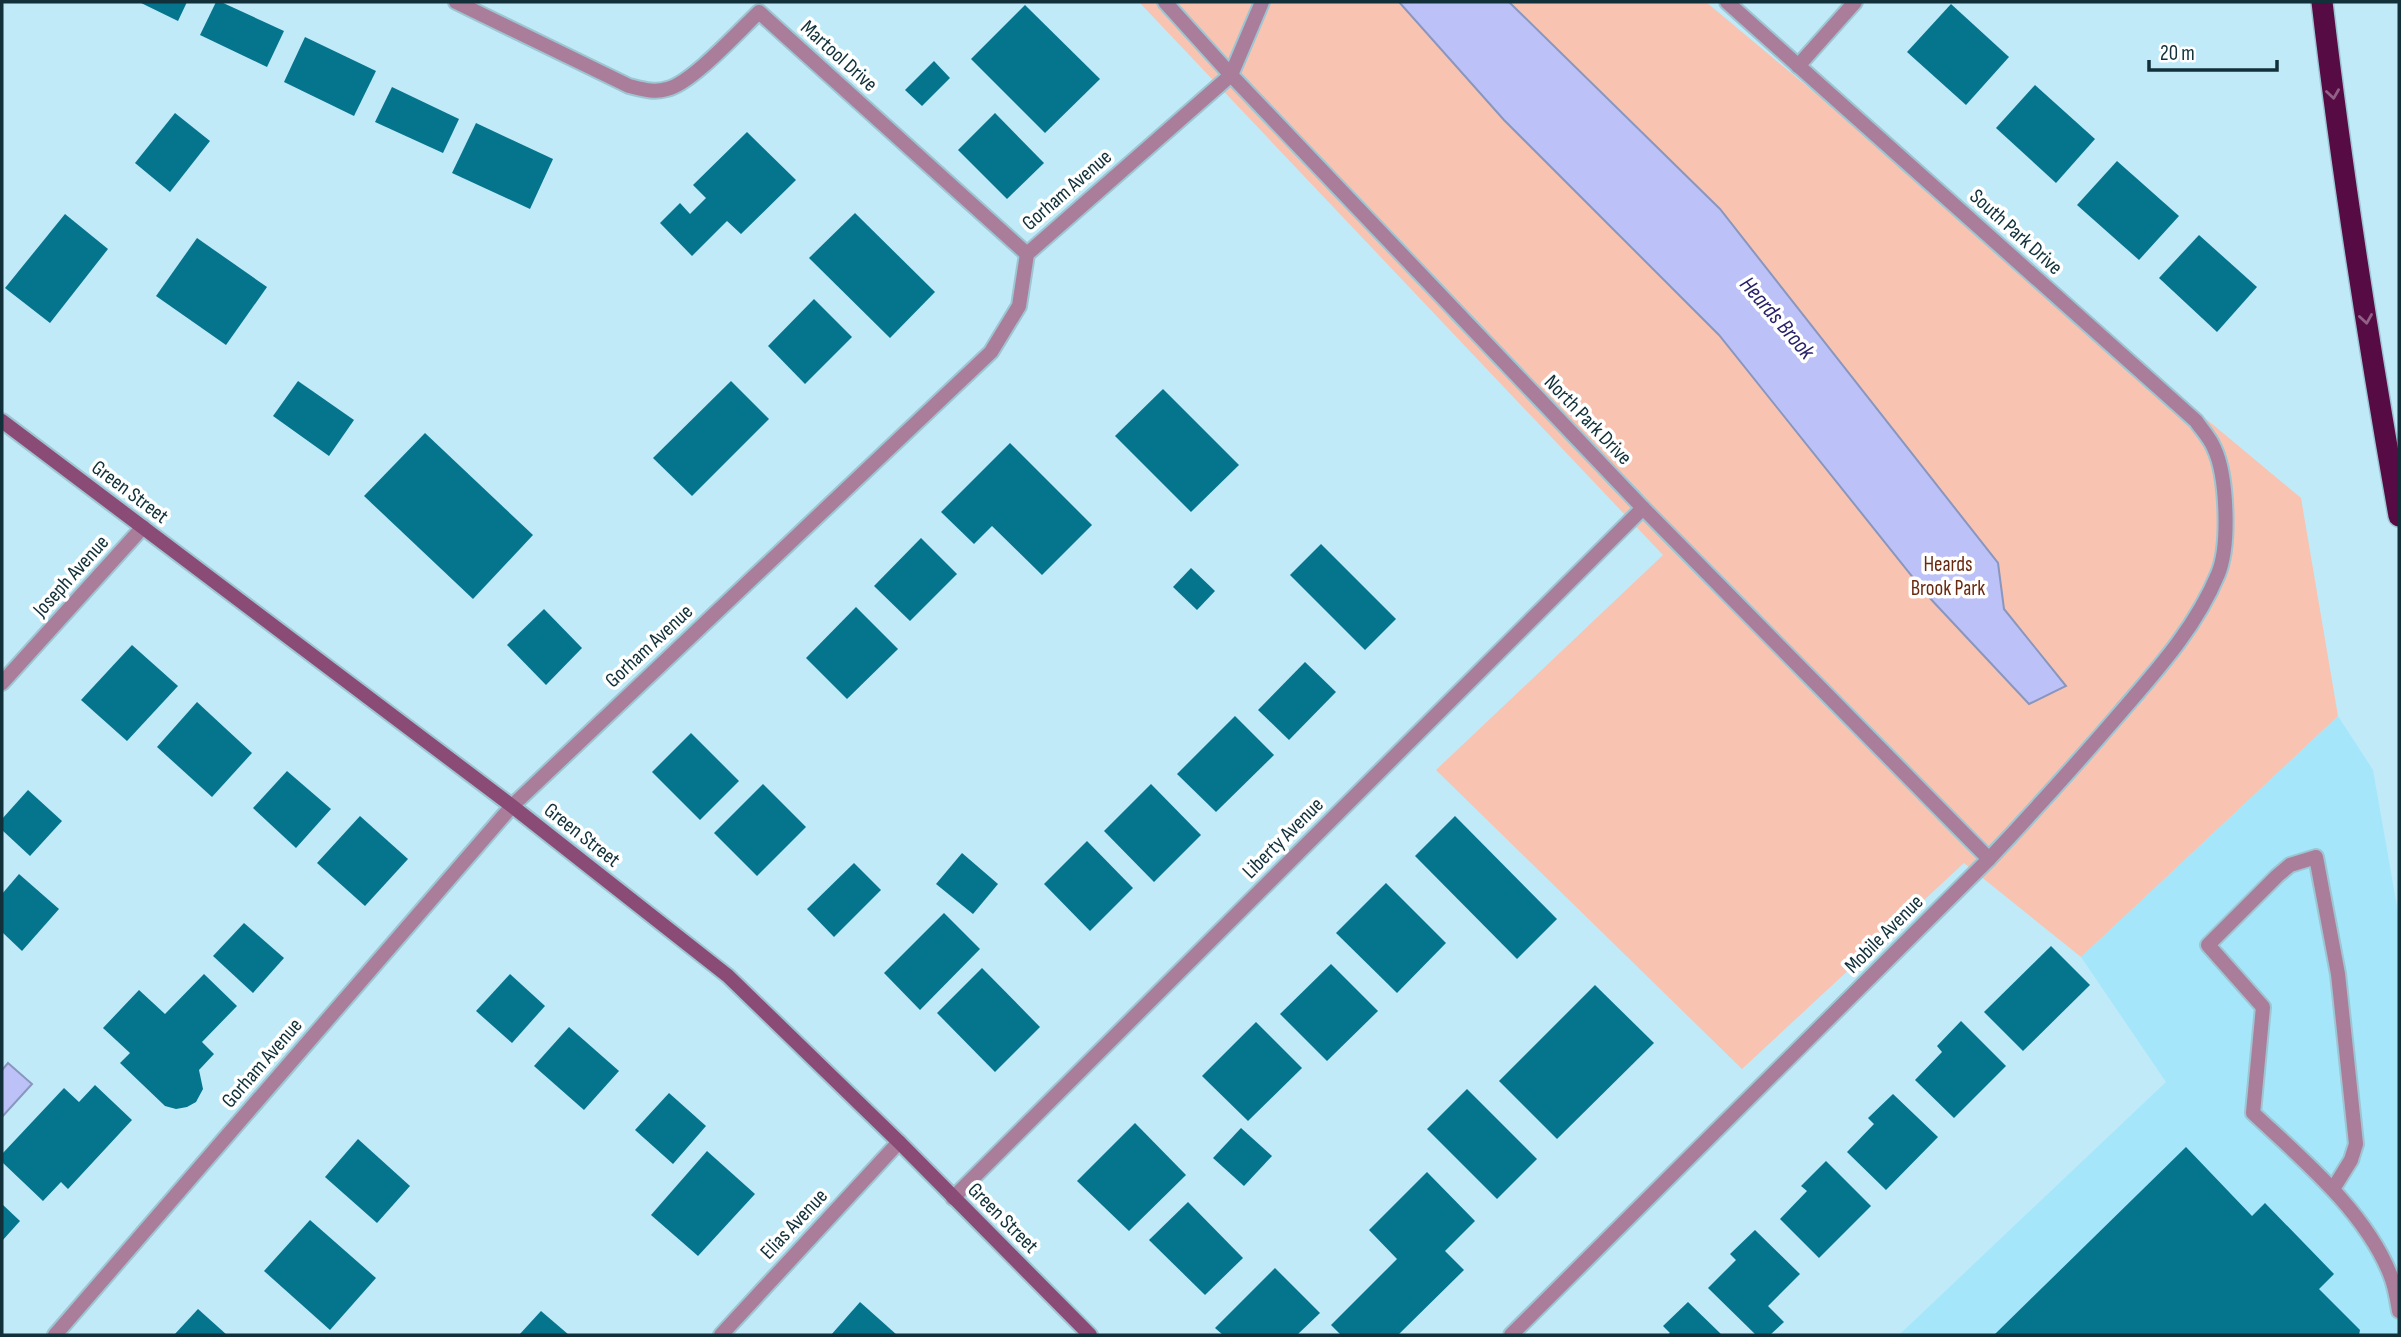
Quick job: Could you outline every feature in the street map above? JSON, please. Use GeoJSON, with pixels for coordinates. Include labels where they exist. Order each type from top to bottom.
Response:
{"type":"FeatureCollection","features":[{"type":"Feature","properties":{"kind":"highway"},"geometry":{"type":"LineString","coordinates":[[2322,2],[2353,236],[2399,516]]}},
{"type":"Feature","properties":{"kind":"street","name":"Martool Drive"},"geometry":{"type":"LineString","coordinates":[[456,2],[629,86],[650,91],[668,89],[687,79],[760,12],[1027,254]]}},
{"type":"Feature","properties":{"kind":"street","name":"North Park Drive"},"geometry":{"type":"LineString","coordinates":[[1165,2],[1231,75],[1643,508],[1989,859]]}},
{"type":"Feature","properties":{"kind":"street","name":"Gorham Avenue"},"geometry":{"type":"LineString","coordinates":[[55,1335],[512,806],[991,352],[1018,306],[1027,254],[1231,75],[1262,2]]}},
{"type":"Feature","properties":{"kind":"street","name":"South Park Drive"},"geometry":{"type":"LineString","coordinates":[[1727,2],[2196,421],[2214,448],[2222,481],[2226,523]]}},
{"type":"Feature","properties":{"kind":"street"},"geometry":{"type":"LineString","coordinates":[[1798,66],[1855,2]]}},
{"type":"Feature","properties":{"kind":"street","name":"Green Street"},"geometry":{"type":"LineString","coordinates":[[2,421],[512,806],[728,976],[899,1142],[1090,1335]]}},
{"type":"Feature","properties":{"kind":"street","name":"Liberty Avenue"},"geometry":{"type":"LineString","coordinates":[[953,1198],[1643,508]]}},
{"type":"Feature","properties":{"kind":"street","name":"Mobile Avenue"},"geometry":{"type":"LineString","coordinates":[[1511,1335],[1989,859],[2060,782],[2160,667],[2192,625],[2219,571],[2226,523]]}},
{"type":"Feature","properties":{"kind":"street","name":"Joseph Avenue"},"geometry":{"type":"LineString","coordinates":[[2,684],[143,527]]}},
{"type":"Feature","properties":{"kind":"street"},"geometry":{"type":"LineString","coordinates":[[2333,1189],[2351,1160],[2356,1144],[2338,974],[2316,857],[2290,865],[2208,945],[2263,1007],[2253,1113],[2333,1189],[2356,1217],[2396,1272],[2399,1311]]}},
{"type":"Feature","properties":{"kind":"street","name":"Elias Avenue"},"geometry":{"type":"LineString","coordinates":[[721,1335],[899,1142]]}},
{"type":"Feature","properties":{"kind":"shaded area"},"geometry":{"type":"Polygon","coordinates":[[[2338,716],[2373,770],[2399,918],[2399,1335],[1899,1335],[2166,1082],[2081,957],[2338,716]]]}},
{"type":"Feature","properties":{"kind":"green space","name":"Heards Brook Park"},"geometry":{"type":"Polygon","coordinates":[[[1139,2],[1706,2],[2301,498],[2338,716],[2081,957],[1964,863],[1742,1069],[1436,770],[1663,555],[1139,2]]]}},
{"type":"Feature","properties":{"kind":"water","name":"Heards Brook"},"geometry":{"type":"Polygon","coordinates":[[[1399,2],[1509,2],[1720,209],[1998,563],[2004,609],[2066,686],[2029,704],[1927,595],[1719,335],[1504,120],[1399,2]]]}},
{"type":"Feature","properties":{"kind":"water"},"geometry":{"type":"Polygon","coordinates":[[[8,1063],[32,1084],[2,1117],[2,1070],[8,1063]]]}},
{"type":"Feature","properties":{"kind":"building"},"geometry":{"type":"Polygon","coordinates":[[[139,2],[187,2],[178,21],[139,2]]]}},
{"type":"Feature","properties":{"kind":"building"},"geometry":{"type":"Polygon","coordinates":[[[216,2],[284,31],[267,67],[200,35],[216,2]]]}},
{"type":"Feature","properties":{"kind":"building"},"geometry":{"type":"Polygon","coordinates":[[[1951,4],[2009,57],[1966,105],[1907,52],[1951,4]]]}},
{"type":"Feature","properties":{"kind":"building"},"geometry":{"type":"Polygon","coordinates":[[[1025,5],[1100,79],[1045,133],[971,59],[1025,5]]]}},
{"type":"Feature","properties":{"kind":"building"},"geometry":{"type":"Polygon","coordinates":[[[305,37],[376,71],[354,116],[284,82],[305,37]]]}},
{"type":"Feature","properties":{"kind":"building"},"geometry":{"type":"Polygon","coordinates":[[[934,61],[950,78],[922,106],[905,90],[934,61]]]}},
{"type":"Feature","properties":{"kind":"building"},"geometry":{"type":"Polygon","coordinates":[[[2035,85],[2095,139],[2056,183],[1996,128],[2035,85]]]}},
{"type":"Feature","properties":{"kind":"building"},"geometry":{"type":"Polygon","coordinates":[[[392,87],[459,119],[443,153],[375,122],[392,87]]]}},
{"type":"Feature","properties":{"kind":"building"},"geometry":{"type":"Polygon","coordinates":[[[175,113],[210,141],[170,192],[135,163],[175,113]]]}},
{"type":"Feature","properties":{"kind":"building"},"geometry":{"type":"Polygon","coordinates":[[[995,113],[1044,163],[1007,199],[958,150],[995,113]]]}},
{"type":"Feature","properties":{"kind":"building"},"geometry":{"type":"Polygon","coordinates":[[[476,123],[553,159],[530,209],[452,173],[476,123]]]}},
{"type":"Feature","properties":{"kind":"building"},"geometry":{"type":"Polygon","coordinates":[[[747,132],[796,180],[741,234],[727,221],[692,256],[660,223],[680,203],[690,214],[706,198],[693,185],[747,132]]]}},
{"type":"Feature","properties":{"kind":"building"},"geometry":{"type":"Polygon","coordinates":[[[2117,161],[2179,216],[2139,260],[2077,205],[2117,161]]]}},
{"type":"Feature","properties":{"kind":"building"},"geometry":{"type":"Polygon","coordinates":[[[855,213],[935,292],[890,338],[809,258],[855,213]]]}},
{"type":"Feature","properties":{"kind":"building"},"geometry":{"type":"Polygon","coordinates":[[[65,214],[108,249],[50,323],[5,288],[65,214]]]}},
{"type":"Feature","properties":{"kind":"building"},"geometry":{"type":"Polygon","coordinates":[[[2199,235],[2257,287],[2217,332],[2159,278],[2199,235]]]}},
{"type":"Feature","properties":{"kind":"building"},"geometry":{"type":"Polygon","coordinates":[[[197,238],[267,287],[226,345],[156,296],[197,238]]]}},
{"type":"Feature","properties":{"kind":"building"},"geometry":{"type":"Polygon","coordinates":[[[814,299],[852,337],[805,384],[768,346],[814,299]]]}},
{"type":"Feature","properties":{"kind":"building"},"geometry":{"type":"Polygon","coordinates":[[[298,381],[354,420],[329,456],[273,416],[298,381]]]}},
{"type":"Feature","properties":{"kind":"building"},"geometry":{"type":"Polygon","coordinates":[[[731,381],[769,419],[692,496],[653,458],[731,381]]]}},
{"type":"Feature","properties":{"kind":"building"},"geometry":{"type":"Polygon","coordinates":[[[1163,389],[1239,465],[1191,512],[1115,436],[1163,389]]]}},
{"type":"Feature","properties":{"kind":"building"},"geometry":{"type":"Polygon","coordinates":[[[425,433],[533,535],[473,599],[364,496],[425,433]]]}},
{"type":"Feature","properties":{"kind":"building"},"geometry":{"type":"Polygon","coordinates":[[[1010,443],[1092,525],[1042,575],[992,526],[974,544],[941,512],[1010,443]]]}},
{"type":"Feature","properties":{"kind":"building"},"geometry":{"type":"Polygon","coordinates":[[[921,538],[957,574],[910,621],[874,586],[921,538]]]}},
{"type":"Feature","properties":{"kind":"building"},"geometry":{"type":"Polygon","coordinates":[[[1321,544],[1396,619],[1365,650],[1290,575],[1321,544]]]}},
{"type":"Feature","properties":{"kind":"building"},"geometry":{"type":"Polygon","coordinates":[[[1191,568],[1215,591],[1197,610],[1173,587],[1191,568]]]}},
{"type":"Feature","properties":{"kind":"building"},"geometry":{"type":"Polygon","coordinates":[[[856,607],[898,649],[847,699],[806,658],[856,607]]]}},
{"type":"Feature","properties":{"kind":"building"},"geometry":{"type":"Polygon","coordinates":[[[544,609],[582,648],[546,685],[507,645],[544,609]]]}},
{"type":"Feature","properties":{"kind":"building"},"geometry":{"type":"Polygon","coordinates":[[[132,645],[178,686],[127,741],[81,700],[132,645]]]}},
{"type":"Feature","properties":{"kind":"building"},"geometry":{"type":"Polygon","coordinates":[[[1305,662],[1336,692],[1289,740],[1258,710],[1305,662]]]}},
{"type":"Feature","properties":{"kind":"building"},"geometry":{"type":"Polygon","coordinates":[[[197,702],[252,753],[212,797],[157,747],[197,702]]]}},
{"type":"Feature","properties":{"kind":"building"},"geometry":{"type":"Polygon","coordinates":[[[1235,716],[1274,755],[1216,812],[1177,774],[1235,716]]]}},
{"type":"Feature","properties":{"kind":"building"},"geometry":{"type":"Polygon","coordinates":[[[691,733],[739,781],[700,820],[652,772],[691,733]]]}},
{"type":"Feature","properties":{"kind":"building"},"geometry":{"type":"Polygon","coordinates":[[[287,771],[331,809],[296,848],[253,808],[287,771]]]}},
{"type":"Feature","properties":{"kind":"building"},"geometry":{"type":"Polygon","coordinates":[[[763,784],[806,827],[757,876],[714,833],[763,784]]]}},
{"type":"Feature","properties":{"kind":"building"},"geometry":{"type":"Polygon","coordinates":[[[1151,784],[1201,835],[1154,882],[1104,831],[1151,784]]]}},
{"type":"Feature","properties":{"kind":"building"},"geometry":{"type":"Polygon","coordinates":[[[28,790],[62,821],[30,856],[2,830],[2,819],[28,790]]]}},
{"type":"Feature","properties":{"kind":"building"},"geometry":{"type":"Polygon","coordinates":[[[360,816],[408,859],[365,906],[317,863],[360,816]]]}},
{"type":"Feature","properties":{"kind":"building"},"geometry":{"type":"Polygon","coordinates":[[[1455,816],[1557,919],[1517,959],[1415,856],[1455,816]]]}},
{"type":"Feature","properties":{"kind":"building"},"geometry":{"type":"Polygon","coordinates":[[[1087,841],[1133,888],[1090,931],[1044,884],[1087,841]]]}},
{"type":"Feature","properties":{"kind":"building"},"geometry":{"type":"Polygon","coordinates":[[[962,853],[998,884],[973,914],[936,884],[962,853]]]}},
{"type":"Feature","properties":{"kind":"building"},"geometry":{"type":"Polygon","coordinates":[[[854,863],[881,890],[834,937],[807,909],[854,863]]]}},
{"type":"Feature","properties":{"kind":"building"},"geometry":{"type":"Polygon","coordinates":[[[19,874],[59,909],[22,951],[2,932],[2,894],[19,874]]]}},
{"type":"Feature","properties":{"kind":"building"},"geometry":{"type":"Polygon","coordinates":[[[1386,883],[1446,943],[1397,993],[1336,933],[1386,883]]]}},
{"type":"Feature","properties":{"kind":"building"},"geometry":{"type":"Polygon","coordinates":[[[944,913],[980,949],[920,1010],[884,973],[944,913]]]}},
{"type":"Feature","properties":{"kind":"building"},"geometry":{"type":"Polygon","coordinates":[[[244,923],[284,958],[253,993],[213,956],[244,923]]]}},
{"type":"Feature","properties":{"kind":"building"},"geometry":{"type":"Polygon","coordinates":[[[2051,946],[2090,985],[2023,1051],[1984,1012],[2051,946]]]}},
{"type":"Feature","properties":{"kind":"building"},"geometry":{"type":"Polygon","coordinates":[[[1331,964],[1378,1011],[1327,1061],[1280,1014],[1331,964]]]}},
{"type":"Feature","properties":{"kind":"building"},"geometry":{"type":"Polygon","coordinates":[[[982,968],[1040,1027],[995,1072],[937,1013],[982,968]]]}},
{"type":"Feature","properties":{"kind":"building"},"geometry":{"type":"Polygon","coordinates":[[[204,974],[237,1006],[202,1042],[214,1054],[199,1070],[203,1089],[196,1102],[176,1109],[165,1106],[120,1063],[130,1053],[103,1028],[139,990],[165,1014],[204,974]]]}},
{"type":"Feature","properties":{"kind":"building"},"geometry":{"type":"Polygon","coordinates":[[[510,974],[545,1006],[512,1043],[476,1011],[510,974]]]}},
{"type":"Feature","properties":{"kind":"building"},"geometry":{"type":"Polygon","coordinates":[[[1595,985],[1654,1043],[1557,1139],[1499,1081],[1595,985]]]}},
{"type":"Feature","properties":{"kind":"building"},"geometry":{"type":"Polygon","coordinates":[[[1961,1021],[2006,1066],[1954,1118],[1915,1080],[1942,1052],[1937,1046],[1961,1021]]]}},
{"type":"Feature","properties":{"kind":"building"},"geometry":{"type":"Polygon","coordinates":[[[1256,1022],[1302,1068],[1248,1121],[1202,1076],[1256,1022]]]}},
{"type":"Feature","properties":{"kind":"building"},"geometry":{"type":"Polygon","coordinates":[[[569,1027],[619,1071],[584,1110],[534,1066],[569,1027]]]}},
{"type":"Feature","properties":{"kind":"building"},"geometry":{"type":"Polygon","coordinates":[[[95,1085],[132,1120],[68,1189],[61,1182],[43,1201],[2,1162],[2,1154],[64,1088],[79,1102],[95,1085]]]}},
{"type":"Feature","properties":{"kind":"building"},"geometry":{"type":"Polygon","coordinates":[[[1467,1089],[1537,1159],[1497,1199],[1427,1129],[1467,1089]]]}},
{"type":"Feature","properties":{"kind":"building"},"geometry":{"type":"Polygon","coordinates":[[[669,1093],[706,1126],[673,1164],[635,1130],[669,1093]]]}},
{"type":"Feature","properties":{"kind":"building"},"geometry":{"type":"Polygon","coordinates":[[[1893,1094],[1938,1137],[1886,1190],[1847,1152],[1874,1124],[1868,1118],[1893,1094]]]}},
{"type":"Feature","properties":{"kind":"building"},"geometry":{"type":"Polygon","coordinates":[[[1135,1123],[1186,1175],[1129,1231],[1077,1181],[1135,1123]]]}},
{"type":"Feature","properties":{"kind":"building"},"geometry":{"type":"Polygon","coordinates":[[[1241,1128],[1272,1156],[1244,1186],[1213,1158],[1241,1128]]]}},
{"type":"Feature","properties":{"kind":"building"},"geometry":{"type":"Polygon","coordinates":[[[358,1139],[410,1186],[377,1223],[325,1177],[358,1139]]]}},
{"type":"Feature","properties":{"kind":"building"},"geometry":{"type":"Polygon","coordinates":[[[2186,1147],[2252,1216],[2265,1203],[2334,1274],[2319,1289],[2360,1330],[2359,1335],[1994,1335],[2186,1147]]]}},
{"type":"Feature","properties":{"kind":"building"},"geometry":{"type":"Polygon","coordinates":[[[707,1151],[755,1194],[698,1256],[651,1215],[707,1151]]]}},
{"type":"Feature","properties":{"kind":"building"},"geometry":{"type":"Polygon","coordinates":[[[1826,1161],[1871,1206],[1819,1258],[1780,1219],[1807,1191],[1801,1186],[1826,1161]]]}},
{"type":"Feature","properties":{"kind":"building"},"geometry":{"type":"Polygon","coordinates":[[[1427,1172],[1475,1221],[1445,1251],[1464,1270],[1398,1335],[1341,1335],[1331,1325],[1397,1259],[1369,1230],[1427,1172]]]}},
{"type":"Feature","properties":{"kind":"building"},"geometry":{"type":"Polygon","coordinates":[[[1188,1202],[1243,1258],[1205,1295],[1149,1240],[1188,1202]]]}},
{"type":"Feature","properties":{"kind":"building"},"geometry":{"type":"Polygon","coordinates":[[[2,1204],[20,1221],[2,1241],[2,1204]]]}},
{"type":"Feature","properties":{"kind":"building"},"geometry":{"type":"Polygon","coordinates":[[[310,1220],[376,1278],[330,1330],[264,1271],[310,1220]]]}},
{"type":"Feature","properties":{"kind":"building"},"geometry":{"type":"Polygon","coordinates":[[[1755,1230],[1800,1274],[1768,1306],[1784,1322],[1770,1335],[1756,1335],[1708,1288],[1736,1260],[1730,1254],[1755,1230]]]}},
{"type":"Feature","properties":{"kind":"building"},"geometry":{"type":"Polygon","coordinates":[[[1275,1268],[1320,1313],[1297,1335],[1223,1335],[1215,1328],[1275,1268]]]}},
{"type":"Feature","properties":{"kind":"building"},"geometry":{"type":"Polygon","coordinates":[[[860,1302],[897,1335],[831,1335],[860,1302]]]}},
{"type":"Feature","properties":{"kind":"building"},"geometry":{"type":"Polygon","coordinates":[[[1688,1302],[1722,1335],[1667,1335],[1670,1333],[1663,1326],[1688,1302]]]}},
{"type":"Feature","properties":{"kind":"building"},"geometry":{"type":"Polygon","coordinates":[[[198,1309],[227,1335],[174,1335],[198,1309]]]}},
{"type":"Feature","properties":{"kind":"building"},"geometry":{"type":"Polygon","coordinates":[[[541,1311],[569,1335],[519,1335],[541,1311]]]}}]}
